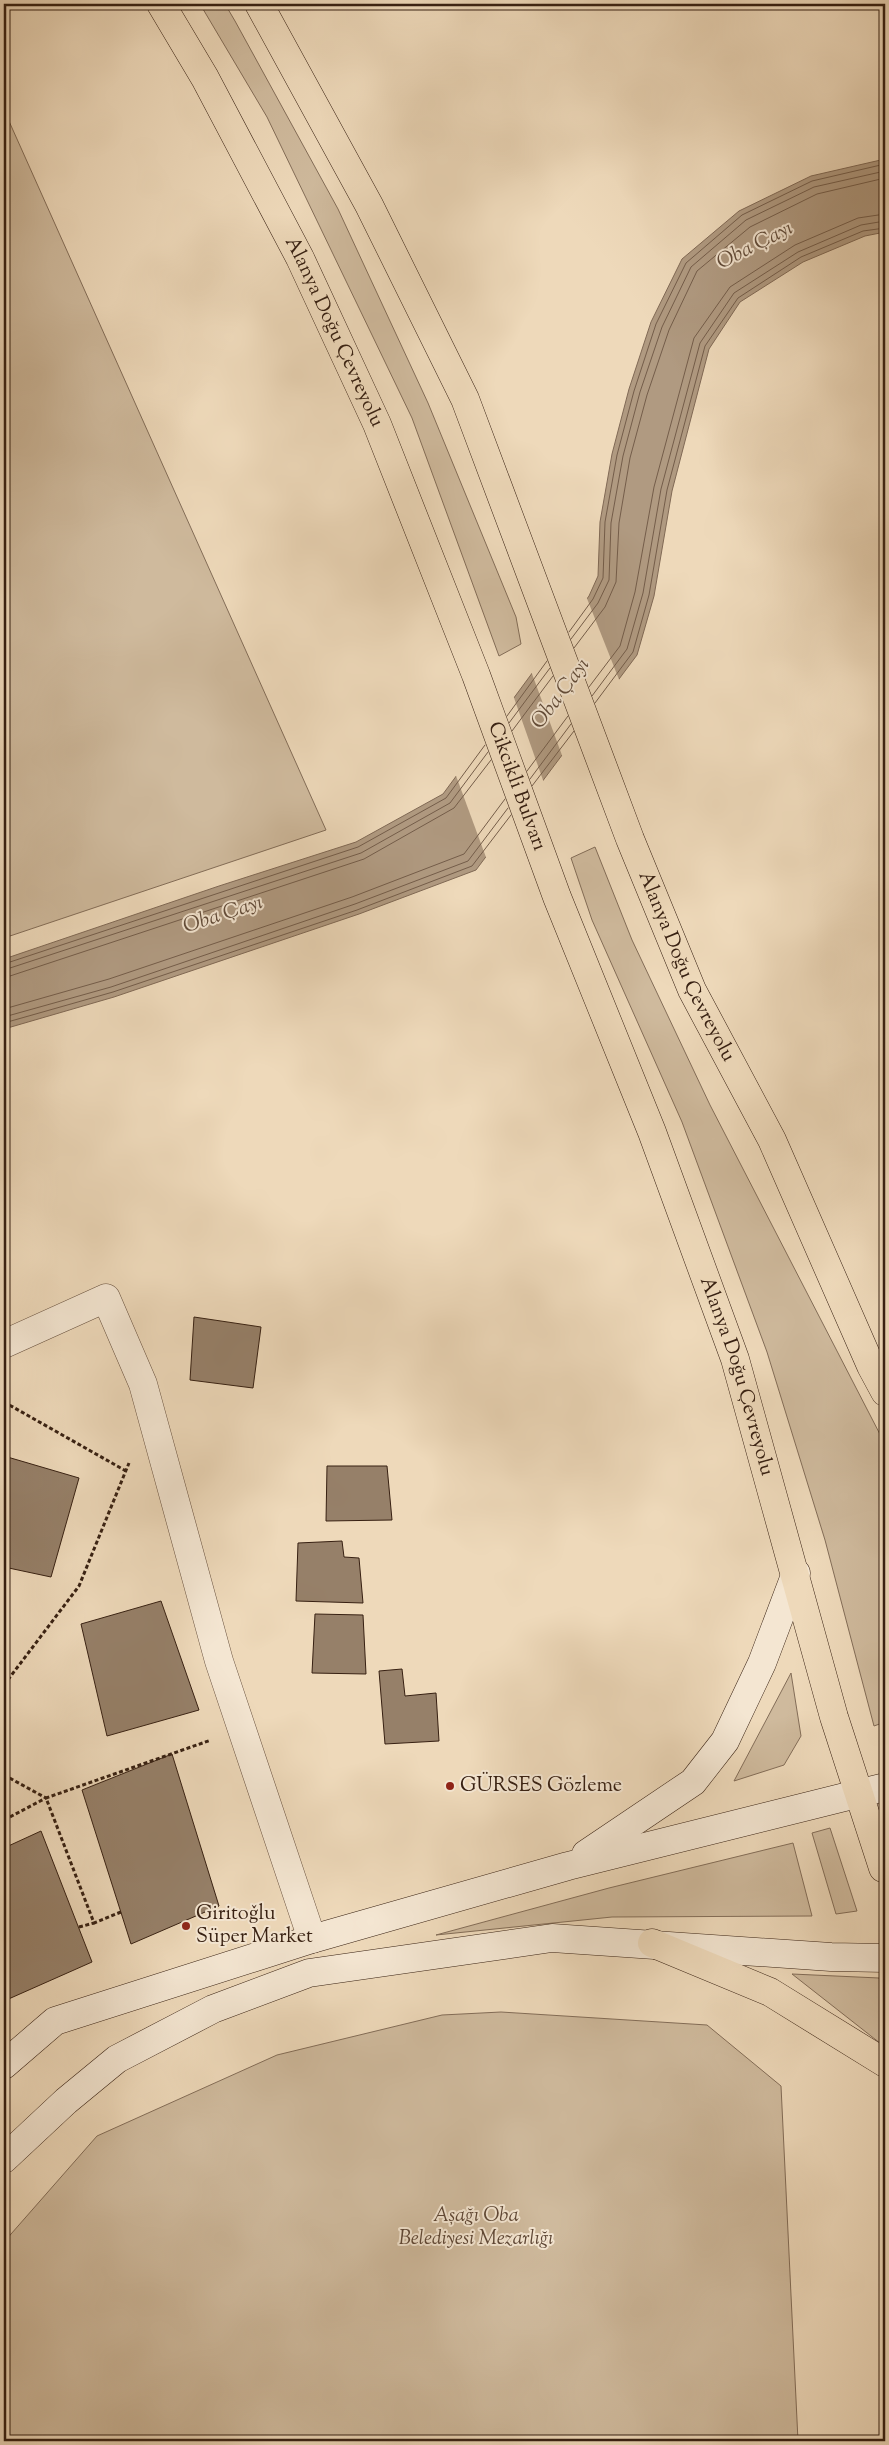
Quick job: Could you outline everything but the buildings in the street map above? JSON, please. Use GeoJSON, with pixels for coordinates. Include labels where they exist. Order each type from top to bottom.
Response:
{"type":"FeatureCollection","features":[{"type":"Feature","properties":{"kind":"highway","name":"Alanya Doğu Çevreyolu"},"geometry":{"type":"LineString","coordinates":[[161,4],[205,78],[308,275],[377,424],[476,675]]}},
{"type":"Feature","properties":{"kind":"highway","name":"Alanya Doğu Çevreyolu"},"geometry":{"type":"LineString","coordinates":[[259,4],[369,205],[464,399],[630,839],[692,990],[772,1140],[871,1366],[885,1392]]}},
{"type":"Feature","properties":{"kind":"highway","name":"Cikcikli Bulvarı"},"geometry":{"type":"LineString","coordinates":[[476,675],[557,897]]}},
{"type":"Feature","properties":{"kind":"highway","name":"Alanya Doğu Çevreyolu"},"geometry":{"type":"LineString","coordinates":[[557,897],[652,1132],[735,1359],[796,1573],[834,1717],[884,1864]]}},
{"type":"Feature","properties":{"kind":"highway"},"geometry":{"type":"LineString","coordinates":[[652,1943],[770,1992],[885,2063]]}},
{"type":"Feature","properties":{"kind":"street"},"geometry":{"type":"LineString","coordinates":[[4,1344],[106,1298],[143,1384],[219,1661],[312,1939]]}},
{"type":"Feature","properties":{"kind":"street"},"geometry":{"type":"LineString","coordinates":[[568,1866],[693,1782],[720,1748],[762,1663],[796,1573]]}},
{"type":"Feature","properties":{"kind":"street"},"geometry":{"type":"LineString","coordinates":[[4,2065],[54,2021],[312,1939],[568,1866],[885,1787]]}},
{"type":"Feature","properties":{"kind":"street"},"geometry":{"type":"LineString","coordinates":[[4,2160],[66,2100],[117,2059],[214,2009],[309,1973],[552,1938],[652,1943],[831,1957],[885,1958]]}},
{"type":"Feature","properties":{"kind":"path"},"geometry":{"type":"LineString","coordinates":[[4,1402],[126,1471]]}},
{"type":"Feature","properties":{"kind":"path"},"geometry":{"type":"LineString","coordinates":[[4,1685],[79,1586],[132,1456],[135,1465]]}},
{"type":"Feature","properties":{"kind":"path"},"geometry":{"type":"LineString","coordinates":[[4,1820],[46,1798],[220,1737]]}},
{"type":"Feature","properties":{"kind":"path"},"geometry":{"type":"LineString","coordinates":[[4,1774],[46,1798],[94,1923]]}},
{"type":"Feature","properties":{"kind":"path"},"geometry":{"type":"LineString","coordinates":[[79,1928],[121,1912]]}},
{"type":"Feature","properties":{"kind":"green space"},"geometry":{"type":"Polygon","coordinates":[[[200,4],[225,4],[235,21],[338,209],[428,403],[516,617],[521,644],[499,656],[412,418],[267,117],[200,4]]]}},
{"type":"Feature","properties":{"kind":"green space"},"geometry":{"type":"Polygon","coordinates":[[[4,110],[326,830],[4,938],[4,110]]]}},
{"type":"Feature","properties":{"kind":"green space"},"geometry":{"type":"Polygon","coordinates":[[[595,847],[632,940],[710,1105],[885,1444],[885,1722],[874,1726],[825,1540],[767,1352],[682,1122],[592,920],[571,858],[595,847]]]}},
{"type":"Feature","properties":{"kind":"green space"},"geometry":{"type":"Polygon","coordinates":[[[791,1673],[801,1736],[784,1765],[734,1781],[791,1673]]]}},
{"type":"Feature","properties":{"kind":"green space"},"geometry":{"type":"Polygon","coordinates":[[[830,1828],[857,1911],[836,1914],[812,1833],[830,1828]]]}},
{"type":"Feature","properties":{"kind":"green space"},"geometry":{"type":"Polygon","coordinates":[[[793,1843],[812,1916],[612,1917],[436,1935],[609,1888],[793,1843]]]}},
{"type":"Feature","properties":{"kind":"green space"},"geometry":{"type":"Polygon","coordinates":[[[792,1974],[879,1978],[885,1995],[885,2047],[792,1974]]]}},
{"type":"Feature","properties":{"kind":"green space","name":"Aşağı Oba Belediyesi Mezarlığı"},"geometry":{"type":"Polygon","coordinates":[[[501,2012],[707,2025],[781,2086],[798,2441],[4,2441],[4,2242],[97,2136],[277,2055],[442,2015],[501,2012]]]}},
{"type":"Feature","properties":{"kind":"water","name":"Oba Çayı"},"geometry":{"type":"Polygon","coordinates":[[[885,159],[885,232],[865,236],[803,262],[740,302],[709,349],[672,491],[654,596],[637,655],[476,870],[359,914],[114,997],[4,1029],[4,959],[356,842],[443,794],[589,596],[598,576],[600,522],[612,454],[629,389],[651,322],[682,259],[739,211],[811,176],[885,159]]]}},
{"type":"Feature","properties":{"kind":"pier"},"geometry":{"type":"Polygon","coordinates":[[[586,596],[620,682],[563,758],[531,671],[586,596]]]}},
{"type":"Feature","properties":{"kind":"pier"},"geometry":{"type":"Polygon","coordinates":[[[513,695],[544,783],[487,860],[455,773],[513,695]]]}},
{"type":"Feature","properties":{"kind":"place","name":"GÜRSES Gözleme"},"geometry":{"type":"Point","coordinates":[450,1786]}},
{"type":"Feature","properties":{"kind":"place","name":"Giritoǧlu Süper Market"},"geometry":{"type":"Point","coordinates":[186,1926]}}]}
